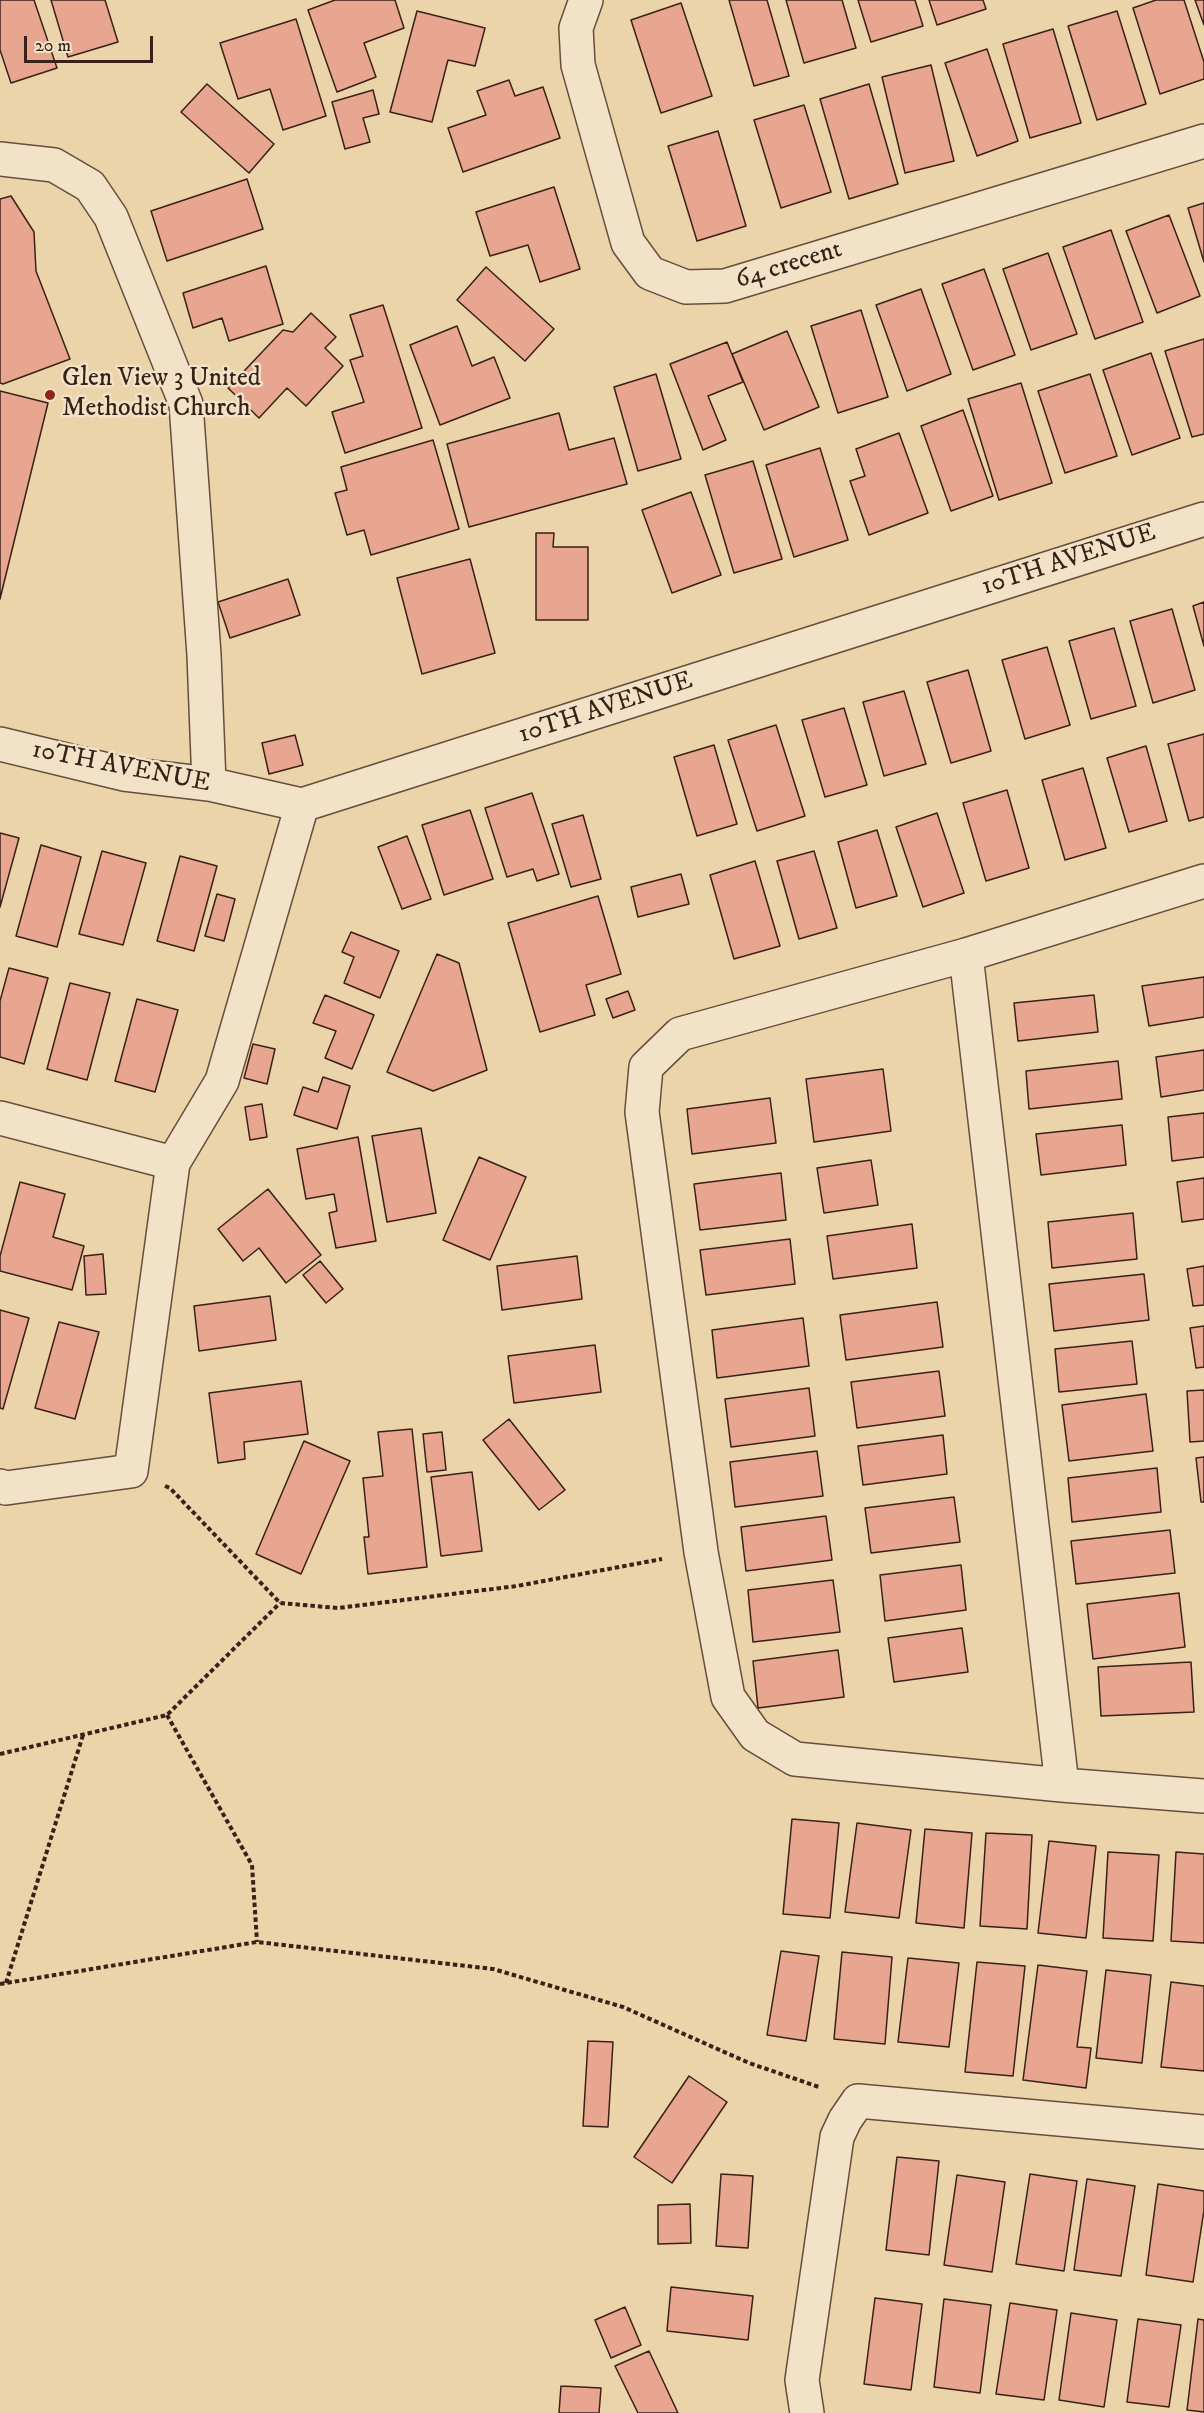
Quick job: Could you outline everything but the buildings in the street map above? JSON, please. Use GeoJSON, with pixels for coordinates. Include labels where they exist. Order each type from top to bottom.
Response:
{"type":"FeatureCollection","features":[{"type":"Feature","properties":{"kind":"street","name":"64 crecent"},"geometry":{"type":"LineString","coordinates":[[586,0],[576,28],[578,65],[628,243],[650,273],[686,287],[725,286],[1204,141]]}},
{"type":"Feature","properties":{"kind":"street"},"geometry":{"type":"LineString","coordinates":[[0,159],[54,165],[90,186],[111,217],[186,404],[204,655],[208,784]]}},
{"type":"Feature","properties":{"kind":"street","name":"10TH AVENUE"},"geometry":{"type":"LineString","coordinates":[[0,744],[124,774],[208,784],[302,805],[1204,519]]}},
{"type":"Feature","properties":{"kind":"street"},"geometry":{"type":"LineString","coordinates":[[0,1486],[6,1488],[131,1471],[173,1162],[222,1081],[302,805]]}},
{"type":"Feature","properties":{"kind":"street"},"geometry":{"type":"LineString","coordinates":[[1204,881],[966,955],[680,1034],[646,1067],[642,1112],[701,1552],[728,1697],[755,1735],[795,1759],[1062,1785],[1204,1796]]}},
{"type":"Feature","properties":{"kind":"street"},"geometry":{"type":"LineString","coordinates":[[966,955],[1062,1785]]}},
{"type":"Feature","properties":{"kind":"street"},"geometry":{"type":"LineString","coordinates":[[0,1118],[173,1162]]}},
{"type":"Feature","properties":{"kind":"street"},"geometry":{"type":"LineString","coordinates":[[807,2413],[802,2380],[837,2137],[858,2101],[1204,2132]]}},
{"type":"Feature","properties":{"kind":"path"},"geometry":{"type":"LineString","coordinates":[[131,1471],[170,1488],[280,1604],[349,1607],[517,1586],[701,1552]]}},
{"type":"Feature","properties":{"kind":"path"},"geometry":{"type":"LineString","coordinates":[[0,1754],[167,1715],[280,1604]]}},
{"type":"Feature","properties":{"kind":"path"},"geometry":{"type":"LineString","coordinates":[[167,1715],[252,1865],[257,1942]]}},
{"type":"Feature","properties":{"kind":"path"},"geometry":{"type":"LineString","coordinates":[[6,1983],[83,1735]]}},
{"type":"Feature","properties":{"kind":"path"},"geometry":{"type":"LineString","coordinates":[[0,1984],[257,1942],[493,1969],[623,2007],[749,2063],[858,2101]]}},
{"type":"Feature","properties":{"kind":"place","name":"Glen View 3 United Methodist Church"},"geometry":{"type":"Point","coordinates":[50,395]}}]}
